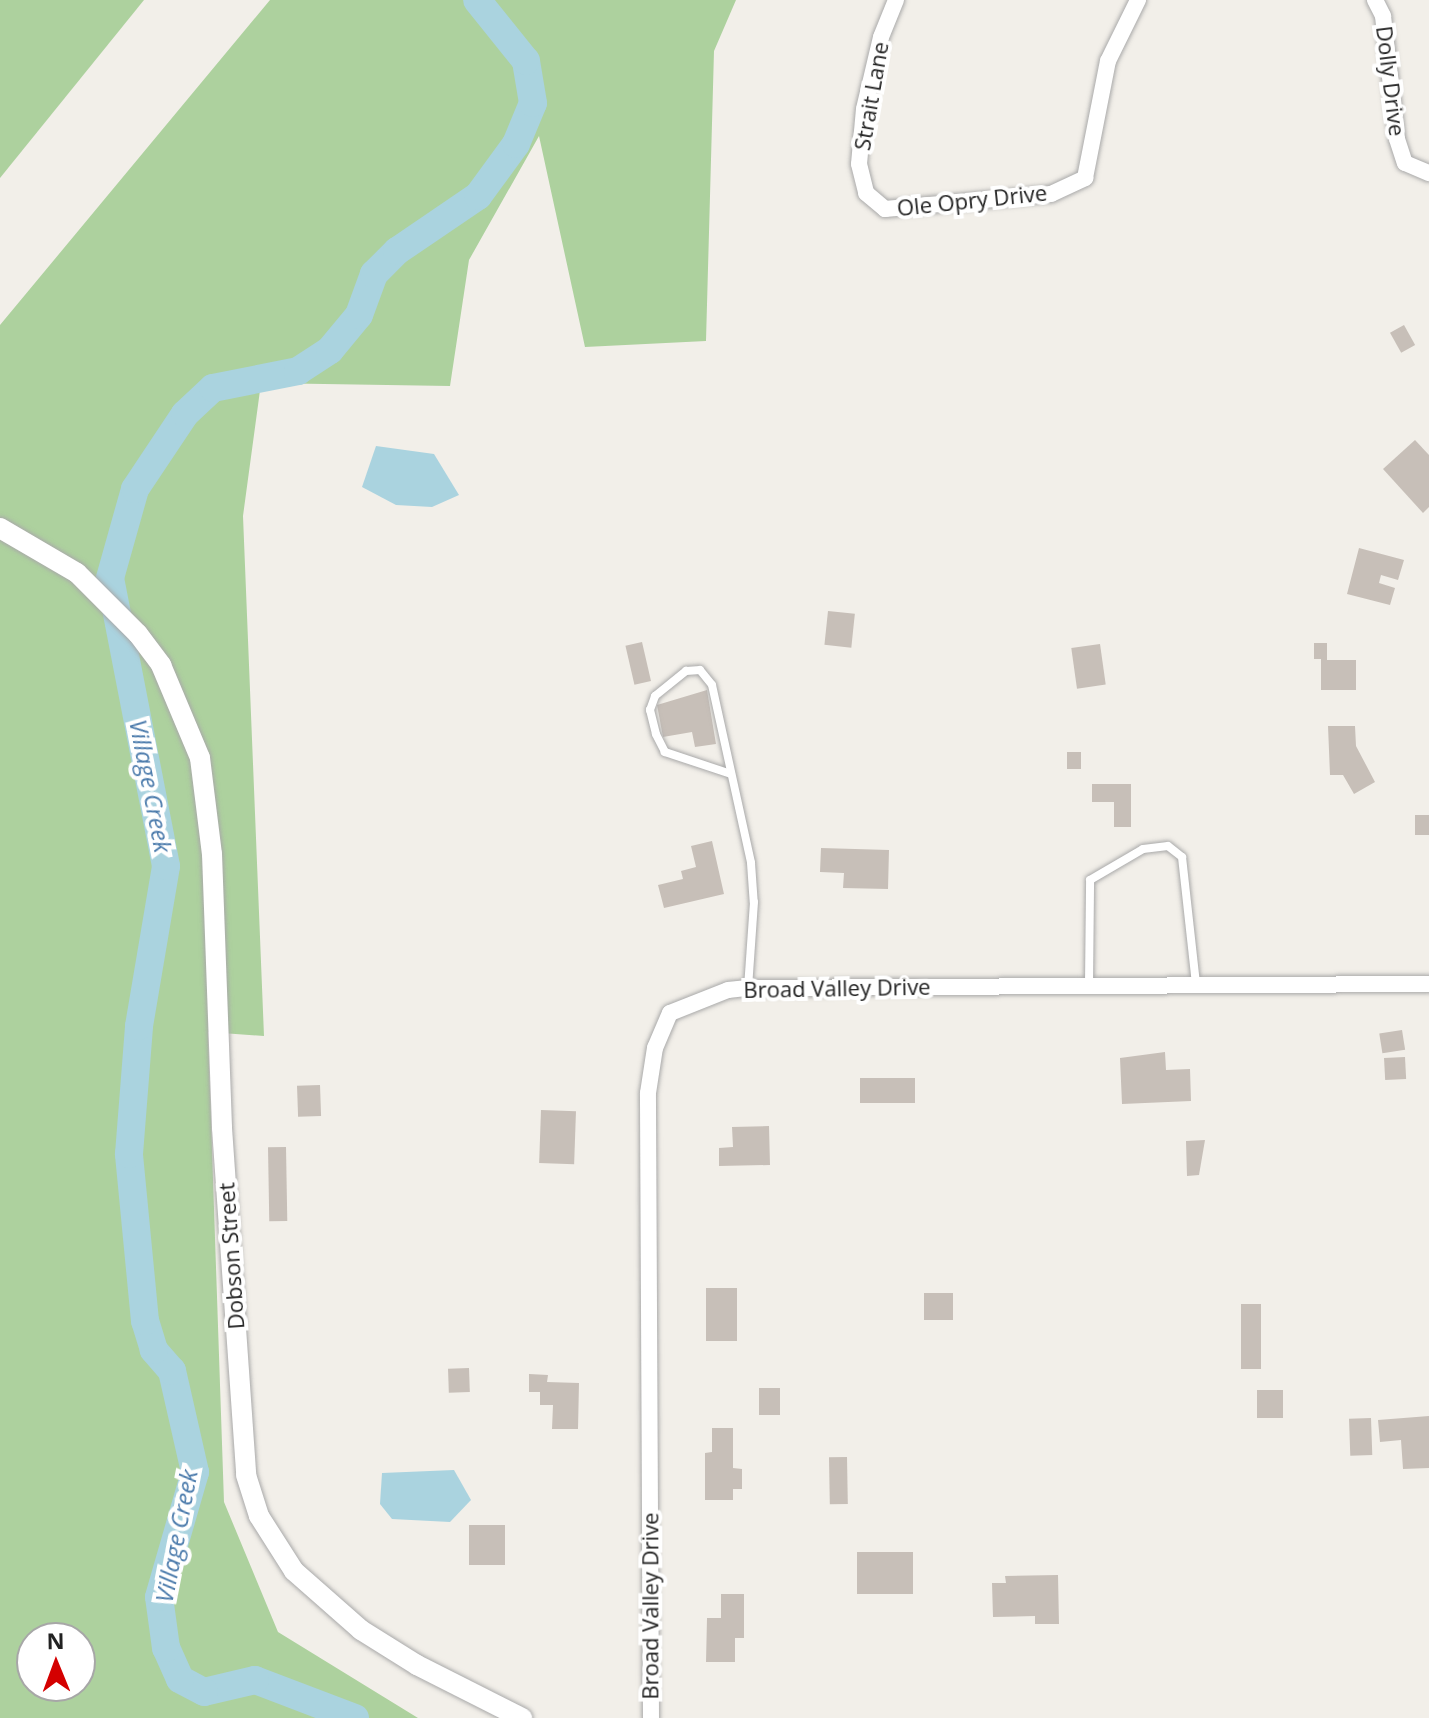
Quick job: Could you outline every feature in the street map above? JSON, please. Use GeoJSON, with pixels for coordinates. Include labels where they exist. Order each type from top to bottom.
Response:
{"type":"FeatureCollection","features":[{"type":"Feature","properties":{"kind":"street","name":"Strait Lane"},"geometry":{"type":"LineString","coordinates":[[866,193],[859,164],[864,109],[881,37],[896,0]]}},
{"type":"Feature","properties":{"kind":"street","name":"Ole Opry Drive"},"geometry":{"type":"LineString","coordinates":[[866,193],[885,209],[1051,194],[1085,178],[1108,61],[1138,0]]}},
{"type":"Feature","properties":{"kind":"street","name":"Dolly Drive"},"geometry":{"type":"LineString","coordinates":[[1375,0],[1383,16],[1397,139],[1405,163],[1429,173]]}},
{"type":"Feature","properties":{"kind":"street","name":"Dobson Street"},"geometry":{"type":"LineString","coordinates":[[0,528],[63,563],[120,614],[161,665],[200,758],[208,801],[229,1230],[246,1475],[259,1516],[294,1571],[361,1630],[417,1665],[522,1718]]}},
{"type":"Feature","properties":{"kind":"street","name":"Broad Valley Drive"},"geometry":{"type":"LineString","coordinates":[[651,1718],[648,1093],[655,1048],[670,1013],[728,990],[748,988],[1429,984]]}},
{"type":"Feature","properties":{"kind":"lane"},"geometry":{"type":"LineString","coordinates":[[731,774],[665,752],[656,734],[650,710],[655,696],[686,671],[709,675],[731,774],[754,902],[748,988]]}},
{"type":"Feature","properties":{"kind":"lane"},"geometry":{"type":"LineString","coordinates":[[1089,984],[1090,880],[1143,849],[1168,846],[1182,857],[1196,984]]}},
{"type":"Feature","properties":{"kind":"green space"},"geometry":{"type":"Polygon","coordinates":[[[0,0],[144,0],[0,178],[0,0]]]}},
{"type":"Feature","properties":{"kind":"green space"},"geometry":{"type":"Polygon","coordinates":[[[270,0],[736,0],[714,51],[706,341],[585,347],[539,136],[469,260],[450,386],[261,383],[243,516],[264,1036],[208,1032],[224,1502],[278,1632],[418,1718],[0,1718],[0,325],[270,0]]]}},
{"type":"Feature","properties":{"kind":"water"},"geometry":{"type":"Polygon","coordinates":[[[376,446],[434,454],[459,495],[432,507],[396,505],[362,487],[376,446]]]}},
{"type":"Feature","properties":{"kind":"water"},"geometry":{"type":"Polygon","coordinates":[[[454,1470],[471,1500],[450,1522],[392,1519],[380,1504],[382,1473],[454,1470]]]}},
{"type":"Feature","properties":{"kind":"building"},"geometry":{"type":"Polygon","coordinates":[[[1404,325],[1415,345],[1401,353],[1390,333],[1404,325]]]}},
{"type":"Feature","properties":{"kind":"building"},"geometry":{"type":"Polygon","coordinates":[[[1415,440],[1429,455],[1429,507],[1423,513],[1383,469],[1415,440]]]}},
{"type":"Feature","properties":{"kind":"building"},"geometry":{"type":"Polygon","coordinates":[[[1359,548],[1404,560],[1398,580],[1381,575],[1379,583],[1395,588],[1390,605],[1347,594],[1359,548]]]}},
{"type":"Feature","properties":{"kind":"building"},"geometry":{"type":"Polygon","coordinates":[[[828,611],[855,614],[851,648],[824,645],[828,611]]]}},
{"type":"Feature","properties":{"kind":"building"},"geometry":{"type":"Polygon","coordinates":[[[642,642],[651,681],[634,685],[625,646],[642,642]]]}},
{"type":"Feature","properties":{"kind":"building"},"geometry":{"type":"Polygon","coordinates":[[[1314,643],[1327,643],[1327,660],[1356,660],[1356,690],[1321,690],[1321,659],[1314,659],[1314,643]]]}},
{"type":"Feature","properties":{"kind":"building"},"geometry":{"type":"Polygon","coordinates":[[[1100,644],[1106,685],[1077,689],[1071,648],[1100,644]]]}},
{"type":"Feature","properties":{"kind":"building"},"geometry":{"type":"Polygon","coordinates":[[[707,690],[716,744],[695,747],[692,732],[663,737],[657,705],[707,690]]]}},
{"type":"Feature","properties":{"kind":"building"},"geometry":{"type":"Polygon","coordinates":[[[1328,726],[1355,726],[1356,746],[1375,782],[1354,794],[1343,775],[1330,775],[1328,726]]]}},
{"type":"Feature","properties":{"kind":"building"},"geometry":{"type":"Polygon","coordinates":[[[1067,752],[1081,752],[1081,769],[1067,769],[1067,752]]]}},
{"type":"Feature","properties":{"kind":"building"},"geometry":{"type":"Polygon","coordinates":[[[1092,784],[1131,784],[1131,827],[1114,827],[1114,802],[1092,802],[1092,784]]]}},
{"type":"Feature","properties":{"kind":"building"},"geometry":{"type":"Polygon","coordinates":[[[1415,815],[1429,815],[1429,835],[1415,835],[1415,815]]]}},
{"type":"Feature","properties":{"kind":"building"},"geometry":{"type":"Polygon","coordinates":[[[712,841],[724,894],[664,908],[658,885],[683,879],[681,871],[696,867],[691,846],[712,841]]]}},
{"type":"Feature","properties":{"kind":"building"},"geometry":{"type":"Polygon","coordinates":[[[821,848],[889,850],[888,889],[843,888],[844,873],[820,872],[821,848]]]}},
{"type":"Feature","properties":{"kind":"building"},"geometry":{"type":"Polygon","coordinates":[[[1402,1030],[1405,1050],[1382,1053],[1379,1034],[1402,1030]]]}},
{"type":"Feature","properties":{"kind":"building"},"geometry":{"type":"Polygon","coordinates":[[[1165,1052],[1166,1070],[1190,1069],[1191,1101],[1122,1104],[1120,1058],[1165,1052]]]}},
{"type":"Feature","properties":{"kind":"building"},"geometry":{"type":"Polygon","coordinates":[[[1405,1057],[1406,1079],[1385,1080],[1384,1058],[1405,1057]]]}},
{"type":"Feature","properties":{"kind":"building"},"geometry":{"type":"Polygon","coordinates":[[[860,1078],[915,1078],[915,1103],[860,1103],[860,1078]]]}},
{"type":"Feature","properties":{"kind":"building"},"geometry":{"type":"Polygon","coordinates":[[[320,1085],[321,1116],[298,1117],[297,1086],[320,1085]]]}},
{"type":"Feature","properties":{"kind":"building"},"geometry":{"type":"Polygon","coordinates":[[[541,1110],[576,1111],[574,1164],[539,1163],[541,1110]]]}},
{"type":"Feature","properties":{"kind":"building"},"geometry":{"type":"Polygon","coordinates":[[[769,1126],[770,1165],[719,1166],[719,1148],[733,1147],[732,1127],[769,1126]]]}},
{"type":"Feature","properties":{"kind":"building"},"geometry":{"type":"Polygon","coordinates":[[[1205,1140],[1199,1175],[1187,1176],[1186,1141],[1205,1140]]]}},
{"type":"Feature","properties":{"kind":"building"},"geometry":{"type":"Polygon","coordinates":[[[268,1147],[286,1147],[287,1221],[269,1221],[268,1147]]]}},
{"type":"Feature","properties":{"kind":"building"},"geometry":{"type":"Polygon","coordinates":[[[706,1288],[737,1288],[737,1341],[706,1341],[706,1288]]]}},
{"type":"Feature","properties":{"kind":"building"},"geometry":{"type":"Polygon","coordinates":[[[924,1293],[953,1293],[953,1320],[924,1320],[924,1293]]]}},
{"type":"Feature","properties":{"kind":"building"},"geometry":{"type":"Polygon","coordinates":[[[1241,1304],[1261,1304],[1261,1369],[1241,1369],[1241,1304]]]}},
{"type":"Feature","properties":{"kind":"building"},"geometry":{"type":"Polygon","coordinates":[[[469,1368],[470,1392],[449,1393],[448,1369],[469,1368]]]}},
{"type":"Feature","properties":{"kind":"building"},"geometry":{"type":"Polygon","coordinates":[[[529,1374],[548,1375],[547,1382],[579,1383],[578,1429],[552,1429],[553,1405],[540,1405],[540,1392],[529,1392],[529,1374]]]}},
{"type":"Feature","properties":{"kind":"building"},"geometry":{"type":"Polygon","coordinates":[[[759,1388],[780,1388],[780,1415],[759,1415],[759,1388]]]}},
{"type":"Feature","properties":{"kind":"building"},"geometry":{"type":"Polygon","coordinates":[[[1257,1390],[1283,1390],[1283,1418],[1257,1418],[1257,1390]]]}},
{"type":"Feature","properties":{"kind":"building"},"geometry":{"type":"Polygon","coordinates":[[[1429,1416],[1429,1468],[1403,1469],[1401,1440],[1380,1442],[1378,1420],[1429,1416]]]}},
{"type":"Feature","properties":{"kind":"building"},"geometry":{"type":"Polygon","coordinates":[[[1371,1418],[1372,1455],[1350,1456],[1349,1419],[1371,1418]]]}},
{"type":"Feature","properties":{"kind":"building"},"geometry":{"type":"Polygon","coordinates":[[[712,1428],[733,1428],[733,1468],[742,1469],[742,1489],[733,1489],[733,1500],[705,1500],[705,1453],[712,1452],[712,1428]]]}},
{"type":"Feature","properties":{"kind":"building"},"geometry":{"type":"Polygon","coordinates":[[[829,1457],[847,1457],[848,1504],[830,1504],[829,1457]]]}},
{"type":"Feature","properties":{"kind":"building"},"geometry":{"type":"Polygon","coordinates":[[[469,1525],[505,1525],[505,1565],[469,1565],[469,1525]]]}},
{"type":"Feature","properties":{"kind":"building"},"geometry":{"type":"Polygon","coordinates":[[[857,1552],[913,1552],[913,1594],[857,1594],[857,1552]]]}},
{"type":"Feature","properties":{"kind":"building"},"geometry":{"type":"Polygon","coordinates":[[[1058,1575],[1059,1624],[1035,1624],[1035,1616],[993,1617],[992,1583],[1006,1583],[1005,1576],[1058,1575]]]}},
{"type":"Feature","properties":{"kind":"building"},"geometry":{"type":"Polygon","coordinates":[[[721,1594],[744,1594],[744,1638],[735,1638],[735,1662],[706,1662],[707,1618],[721,1618],[721,1594]]]}},
{"type":"Feature","properties":{"kind":"waterway","name":"Village Creek"},"geometry":{"type":"LineString","coordinates":[[355,1718],[255,1680],[204,1692],[180,1679],[166,1648],[159,1597],[195,1472],[172,1371],[154,1350],[145,1321],[129,1154],[139,1026],[166,866],[110,578],[135,489],[185,414],[213,388],[298,371],[330,350],[359,315],[374,274],[397,251],[478,196],[516,144],[533,103],[526,61],[477,0]]}}]}
